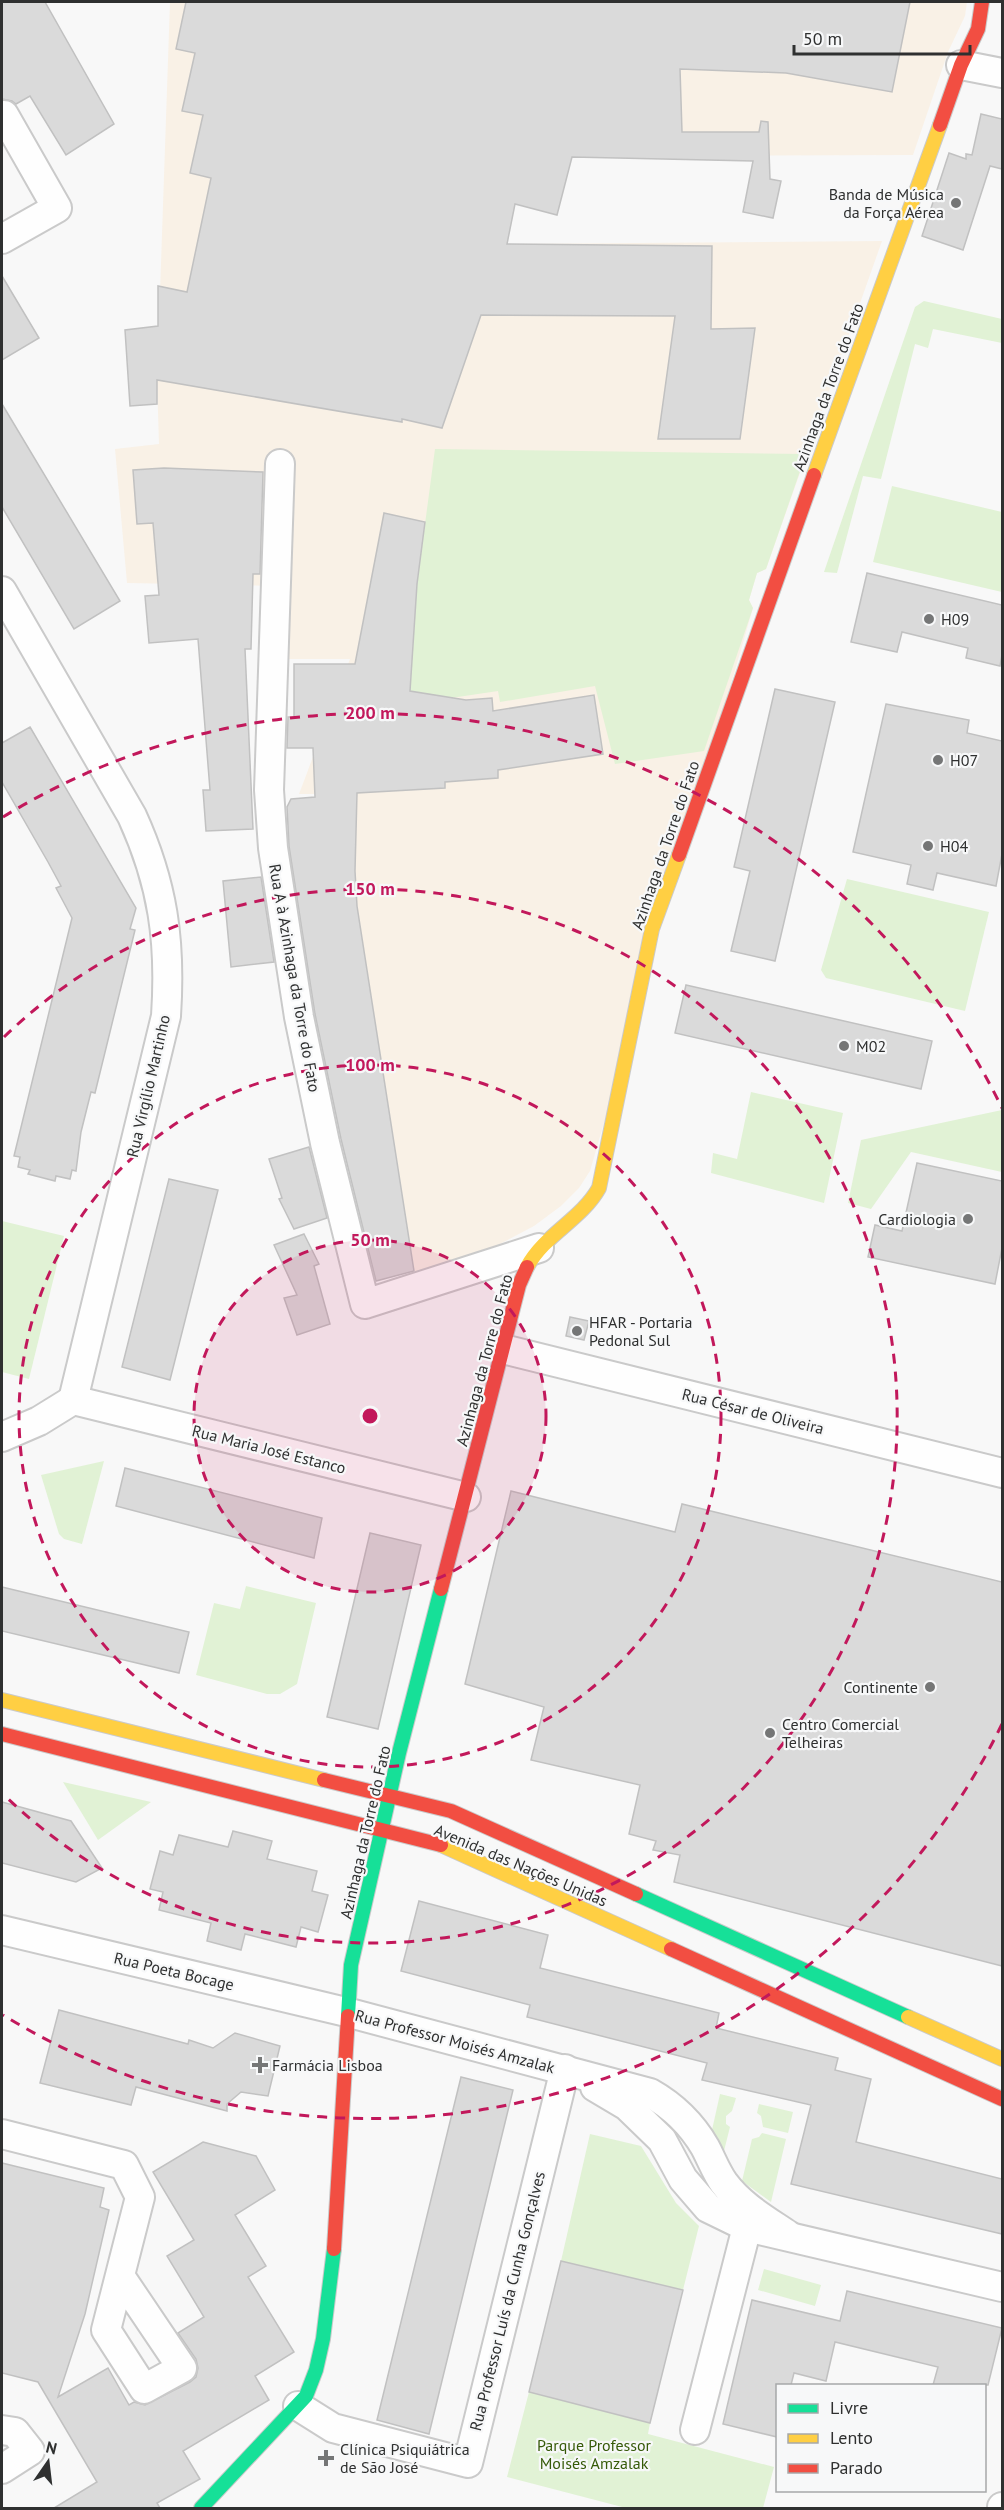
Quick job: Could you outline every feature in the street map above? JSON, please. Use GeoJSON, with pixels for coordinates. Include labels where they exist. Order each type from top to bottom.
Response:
{"type":"FeatureCollection","features":[{"type":"Feature","properties":{"kind":"street","name":"Azinhaga da Torre do Fato"},"geometry":{"type":"LineString","coordinates":[[201,2508],[298,2406],[306,2396],[316,2370],[323,2339],[332,2265],[340,2164],[346,2012],[351,1965],[389,1796],[519,1285],[526,1266],[539,1248],[587,1208],[599,1188],[652,929],[961,65],[978,29],[982,2]]}},
{"type":"Feature","properties":{"kind":"street"},"geometry":{"type":"LineString","coordinates":[[961,65],[1002,74]]}},
{"type":"Feature","properties":{"kind":"street"},"geometry":{"type":"LineString","coordinates":[[2,116],[4,115],[57,207],[2,239]]}},
{"type":"Feature","properties":{"kind":"street","name":"Rua A à Azinhaga da Torre do Fato"},"geometry":{"type":"LineString","coordinates":[[280,464],[269,790],[273,848],[299,1017],[325,1143],[365,1304],[539,1248]]}},
{"type":"Feature","properties":{"kind":"street","name":"Rua Virgílio Martinho"},"geometry":{"type":"LineString","coordinates":[[2,591],[132,816],[148,851],[159,888],[167,946],[169,977],[166,1016],[73,1400]]}},
{"type":"Feature","properties":{"kind":"street","name":"Rua César de Oliveira"},"geometry":{"type":"LineString","coordinates":[[503,1349],[1002,1473]]}},
{"type":"Feature","properties":{"kind":"street"},"geometry":{"type":"LineString","coordinates":[[2,1437],[39,1421],[73,1400]]}},
{"type":"Feature","properties":{"kind":"street","name":"Rua Maria José Estanco"},"geometry":{"type":"LineString","coordinates":[[73,1400],[466,1497]]}},
{"type":"Feature","properties":{"kind":"street","name":"Avenida das Nações Unidas"},"geometry":{"type":"LineString","coordinates":[[2,1700],[451,1811],[1002,2059]]}},
{"type":"Feature","properties":{"kind":"street","name":"Avenida das Nações Unidas"},"geometry":{"type":"LineString","coordinates":[[2,1734],[445,1846],[1002,2099]]}},
{"type":"Feature","properties":{"kind":"street","name":"Rua Poeta Bocage"},"geometry":{"type":"LineString","coordinates":[[2,1930],[346,2012]]}},
{"type":"Feature","properties":{"kind":"street","name":"Rua Professor Moisés Amzalak"},"geometry":{"type":"LineString","coordinates":[[346,2012],[650,2093],[668,2103],[692,2127],[724,2183],[748,2208],[788,2235]]}},
{"type":"Feature","properties":{"kind":"street","name":"Rua Professor Moisés Amzalak"},"geometry":{"type":"LineString","coordinates":[[565,2069],[627,2106],[662,2140],[683,2179],[708,2208],[747,2227],[1002,2287]]}},
{"type":"Feature","properties":{"kind":"street","name":"Rua Professor Luís da Cunha Gonçalves"},"geometry":{"type":"LineString","coordinates":[[298,2406],[333,2428],[468,2463],[565,2069]]}},
{"type":"Feature","properties":{"kind":"street"},"geometry":{"type":"LineString","coordinates":[[2,2134],[124,2165],[140,2197],[120,2276]]}},
{"type":"Feature","properties":{"kind":"street"},"geometry":{"type":"LineString","coordinates":[[695,2430],[747,2227]]}},
{"type":"Feature","properties":{"kind":"street"},"geometry":{"type":"LineString","coordinates":[[2,2430],[15,2432],[30,2451],[2,2469]]}},
{"type":"Feature","properties":{"kind":"shaded area"},"geometry":{"type":"Polygon","coordinates":[[[170,2],[967,2],[965,16],[948,52],[913,155],[525,156],[507,244],[882,241],[766,569],[757,573],[749,600],[753,608],[590,1171],[579,1188],[561,1206],[534,1226],[496,1246],[415,1274],[357,906],[355,871],[357,794],[299,794],[350,659],[282,659],[283,586],[127,583],[115,449],[159,444],[157,380],[170,2]]]}},
{"type":"Feature","properties":{"kind":"green space"},"geometry":{"type":"Polygon","coordinates":[[[924,301],[1002,319],[1002,343],[933,329],[928,348],[915,344],[881,479],[863,476],[837,573],[824,572],[915,307],[924,301]]]}},
{"type":"Feature","properties":{"kind":"green space"},"geometry":{"type":"Polygon","coordinates":[[[435,449],[806,454],[766,569],[757,573],[749,600],[753,608],[704,751],[615,764],[595,686],[500,702],[498,691],[451,698],[410,691],[417,584],[435,449]]]}},
{"type":"Feature","properties":{"kind":"green space"},"geometry":{"type":"Polygon","coordinates":[[[892,486],[1002,512],[1002,592],[873,562],[892,486]]]}},
{"type":"Feature","properties":{"kind":"green space"},"geometry":{"type":"Polygon","coordinates":[[[847,879],[989,912],[965,1011],[826,978],[821,970],[847,879]]]}},
{"type":"Feature","properties":{"kind":"green space"},"geometry":{"type":"Polygon","coordinates":[[[751,1092],[843,1113],[824,1203],[711,1173],[713,1153],[737,1159],[751,1092]]]}},
{"type":"Feature","properties":{"kind":"green space"},"geometry":{"type":"Polygon","coordinates":[[[1002,1110],[1002,1172],[911,1152],[871,1209],[848,1203],[861,1140],[1002,1110]]]}},
{"type":"Feature","properties":{"kind":"green space"},"geometry":{"type":"Polygon","coordinates":[[[2,1221],[64,1236],[29,1379],[2,1372],[2,1221]]]}},
{"type":"Feature","properties":{"kind":"green space"},"geometry":{"type":"Polygon","coordinates":[[[104,1461],[82,1544],[64,1539],[59,1534],[41,1475],[104,1461]]]}},
{"type":"Feature","properties":{"kind":"green space"},"geometry":{"type":"Polygon","coordinates":[[[246,1586],[316,1603],[297,1684],[280,1694],[267,1694],[196,1675],[214,1603],[240,1609],[246,1586]]]}},
{"type":"Feature","properties":{"kind":"green space"},"geometry":{"type":"Polygon","coordinates":[[[63,1782],[151,1802],[98,1840],[63,1782]]]}},
{"type":"Feature","properties":{"kind":"green space"},"geometry":{"type":"Polygon","coordinates":[[[720,2094],[736,2098],[732,2111],[726,2116],[726,2124],[730,2127],[724,2151],[712,2130],[720,2094]]]}},
{"type":"Feature","properties":{"kind":"green space"},"geometry":{"type":"Polygon","coordinates":[[[759,2104],[793,2112],[788,2133],[763,2127],[761,2116],[757,2113],[759,2104]]]}},
{"type":"Feature","properties":{"kind":"green space"},"geometry":{"type":"Polygon","coordinates":[[[762,2133],[786,2139],[771,2202],[742,2181],[752,2139],[759,2137],[762,2133]]]}},
{"type":"Feature","properties":{"kind":"green space"},"geometry":{"type":"Polygon","coordinates":[[[590,2134],[641,2146],[676,2203],[699,2226],[683,2290],[561,2261],[590,2134]]]}},
{"type":"Feature","properties":{"kind":"green space"},"geometry":{"type":"Polygon","coordinates":[[[764,2269],[821,2285],[815,2306],[758,2290],[764,2269]]]}},
{"type":"Feature","properties":{"kind":"green space","name":"Parque Professor Moisés Amzalak"},"geometry":{"type":"Polygon","coordinates":[[[529,2392],[650,2423],[648,2434],[774,2467],[763,2508],[626,2508],[507,2477],[529,2392]]]}},
{"type":"Feature","properties":{"kind":"building"},"geometry":{"type":"Polygon","coordinates":[[[2,2],[45,2],[114,124],[66,155],[30,96],[16,104],[2,99],[2,2]]]}},
{"type":"Feature","properties":{"kind":"building"},"geometry":{"type":"Polygon","coordinates":[[[186,2],[910,2],[892,92],[786,73],[680,69],[682,132],[759,132],[761,121],[768,122],[770,179],[781,181],[773,218],[743,212],[753,161],[572,157],[557,215],[515,204],[507,244],[712,246],[711,329],[755,328],[740,439],[658,439],[675,316],[481,315],[442,428],[402,419],[402,422],[157,380],[157,404],[130,406],[125,330],[158,326],[158,286],[187,292],[211,178],[190,173],[203,115],[182,111],[195,53],[176,49],[186,2]]]}},
{"type":"Feature","properties":{"kind":"building","name":"Banda de Música da Força Aérea"},"geometry":{"type":"Polygon","coordinates":[[[981,114],[1002,119],[1002,169],[990,166],[963,250],[922,236],[949,153],[966,159],[966,154],[972,155],[981,114]]]}},
{"type":"Feature","properties":{"kind":"building"},"geometry":{"type":"Polygon","coordinates":[[[2,276],[39,338],[2,360],[2,276]]]}},
{"type":"Feature","properties":{"kind":"building"},"geometry":{"type":"Polygon","coordinates":[[[2,404],[120,601],[74,629],[2,507],[2,404]]]}},
{"type":"Feature","properties":{"kind":"building"},"geometry":{"type":"Polygon","coordinates":[[[164,468],[263,472],[260,574],[253,574],[251,649],[245,649],[253,829],[206,831],[203,790],[210,790],[198,639],[149,643],[145,596],[159,595],[153,523],[137,524],[133,470],[164,468]]]}},
{"type":"Feature","properties":{"kind":"building"},"geometry":{"type":"Polygon","coordinates":[[[384,513],[425,522],[417,584],[410,691],[466,700],[492,698],[493,711],[594,695],[603,754],[498,770],[498,778],[445,782],[445,788],[357,793],[355,871],[357,906],[414,1271],[376,1281],[341,1139],[315,1014],[289,846],[287,807],[291,799],[315,797],[313,748],[287,748],[288,717],[294,717],[294,664],[355,664],[384,513]]]}},
{"type":"Feature","properties":{"kind":"building","name":"H09"},"geometry":{"type":"Polygon","coordinates":[[[867,573],[1002,605],[1000,666],[966,658],[968,648],[902,632],[897,652],[851,642],[867,573]]]}},
{"type":"Feature","properties":{"kind":"building"},"geometry":{"type":"Polygon","coordinates":[[[775,689],[835,702],[775,961],[731,951],[750,871],[734,867],[775,689]]]}},
{"type":"Feature","properties":{"kind":"building"},"geometry":{"type":"Polygon","coordinates":[[[886,704],[969,720],[967,733],[1002,741],[1002,854],[996,886],[937,873],[933,890],[907,884],[911,865],[853,852],[886,704]]]}},
{"type":"Feature","properties":{"kind":"building"},"geometry":{"type":"Polygon","coordinates":[[[30,727],[136,908],[130,929],[135,930],[95,1093],[91,1092],[81,1132],[76,1171],[72,1170],[70,1179],[56,1176],[55,1181],[28,1174],[30,1170],[18,1167],[20,1157],[14,1156],[72,918],[56,888],[61,886],[2,782],[2,743],[30,727]]]}},
{"type":"Feature","properties":{"kind":"building"},"geometry":{"type":"Polygon","coordinates":[[[261,877],[274,962],[231,967],[223,881],[261,877]]]}},
{"type":"Feature","properties":{"kind":"building","name":"M02"},"geometry":{"type":"Polygon","coordinates":[[[686,985],[932,1041],[921,1089],[675,1033],[686,985]]]}},
{"type":"Feature","properties":{"kind":"building"},"geometry":{"type":"Polygon","coordinates":[[[309,1147],[327,1218],[294,1229],[279,1199],[282,1198],[269,1159],[309,1147]]]}},
{"type":"Feature","properties":{"kind":"building","name":"Cardiologia"},"geometry":{"type":"Polygon","coordinates":[[[917,1163],[1002,1181],[1002,1248],[995,1284],[868,1257],[875,1225],[902,1231],[917,1163]]]}},
{"type":"Feature","properties":{"kind":"building"},"geometry":{"type":"Polygon","coordinates":[[[169,1179],[218,1190],[170,1380],[122,1367],[169,1179]]]}},
{"type":"Feature","properties":{"kind":"building"},"geometry":{"type":"Polygon","coordinates":[[[304,1234],[319,1264],[314,1266],[330,1324],[297,1335],[284,1298],[297,1295],[274,1245],[304,1234]]]}},
{"type":"Feature","properties":{"kind":"building","name":"HFAR - Portaria Pedonal Sul"},"geometry":{"type":"Polygon","coordinates":[[[570,1317],[589,1321],[584,1340],[566,1336],[570,1317]]]}},
{"type":"Feature","properties":{"kind":"building"},"geometry":{"type":"Polygon","coordinates":[[[125,1468],[322,1518],[314,1558],[116,1506],[125,1468]]]}},
{"type":"Feature","properties":{"kind":"building","name":"Centro Comercial Telheiras"},"geometry":{"type":"Polygon","coordinates":[[[511,1491],[675,1532],[682,1504],[1002,1582],[1002,1966],[674,1882],[680,1855],[653,1850],[656,1841],[629,1834],[640,1785],[531,1760],[544,1707],[465,1684],[511,1491]]]}},
{"type":"Feature","properties":{"kind":"building"},"geometry":{"type":"Polygon","coordinates":[[[370,1533],[421,1545],[378,1729],[327,1717],[370,1533]]]}},
{"type":"Feature","properties":{"kind":"building"},"geometry":{"type":"Polygon","coordinates":[[[2,1587],[189,1632],[179,1673],[2,1631],[2,1587]]]}},
{"type":"Feature","properties":{"kind":"building"},"geometry":{"type":"Polygon","coordinates":[[[2,1802],[71,1821],[102,1868],[76,1882],[2,1863],[2,1802]]]}},
{"type":"Feature","properties":{"kind":"building"},"geometry":{"type":"Polygon","coordinates":[[[233,1831],[272,1841],[267,1859],[317,1871],[312,1891],[328,1895],[318,1932],[301,1927],[296,1947],[245,1934],[241,1950],[207,1941],[211,1923],[159,1910],[163,1892],[150,1889],[160,1851],[173,1855],[179,1835],[228,1847],[233,1831]]]}},
{"type":"Feature","properties":{"kind":"building"},"geometry":{"type":"Polygon","coordinates":[[[419,1901],[548,1935],[540,1968],[719,2013],[716,2028],[838,2058],[835,2070],[871,2079],[856,2142],[1002,2179],[1002,2234],[791,2184],[811,2105],[702,2080],[707,2063],[527,2017],[530,2005],[401,1971],[419,1901]]]}},
{"type":"Feature","properties":{"kind":"building"},"geometry":{"type":"Polygon","coordinates":[[[59,2010],[188,2044],[189,2040],[213,2048],[235,2033],[280,2046],[268,2096],[241,2092],[227,2104],[227,2111],[136,2087],[131,2105],[40,2083],[59,2010]]]}},
{"type":"Feature","properties":{"kind":"building"},"geometry":{"type":"Polygon","coordinates":[[[461,2077],[513,2090],[429,2434],[377,2420],[461,2077]]]}},
{"type":"Feature","properties":{"kind":"building"},"geometry":{"type":"Polygon","coordinates":[[[203,2142],[256,2156],[275,2190],[235,2215],[266,2266],[248,2277],[294,2352],[255,2376],[269,2400],[183,2451],[200,2479],[157,2503],[160,2508],[54,2508],[97,2482],[38,2382],[2,2373],[2,2163],[104,2188],[100,2207],[109,2210],[85,2314],[58,2397],[108,2368],[129,2405],[134,2402],[145,2405],[190,2382],[196,2377],[198,2368],[196,2359],[178,2333],[204,2317],[167,2256],[194,2240],[153,2172],[203,2142]]]}},
{"type":"Feature","properties":{"kind":"building"},"geometry":{"type":"Polygon","coordinates":[[[561,2261],[683,2290],[650,2423],[529,2392],[561,2261]]]}},
{"type":"Feature","properties":{"kind":"building"},"geometry":{"type":"Polygon","coordinates":[[[847,2291],[1002,2328],[988,2385],[933,2384],[938,2367],[835,2342],[826,2381],[794,2373],[791,2384],[776,2384],[776,2437],[723,2424],[752,2300],[840,2321],[847,2291]]]}},
{"type":"Feature","properties":{"kind":"traffic: fast"},"geometry":{"type":"LineString","coordinates":[[348,2016],[351,1965],[399,1753],[441,1589]]}},
{"type":"Feature","properties":{"kind":"traffic: fast"},"geometry":{"type":"LineString","coordinates":[[636,1894],[908,2017]]}},
{"type":"Feature","properties":{"kind":"traffic: fast"},"geometry":{"type":"LineString","coordinates":[[201,2508],[306,2396],[316,2370],[323,2339],[334,2249]]}},
{"type":"Feature","properties":{"kind":"traffic: slow"},"geometry":{"type":"LineString","coordinates":[[814,475],[940,125]]}},
{"type":"Feature","properties":{"kind":"traffic: slow"},"geometry":{"type":"LineString","coordinates":[[527,1267],[543,1245],[583,1209],[599,1188],[652,929],[679,855]]}},
{"type":"Feature","properties":{"kind":"traffic: slow"},"geometry":{"type":"LineString","coordinates":[[2,1700],[324,1780]]}},
{"type":"Feature","properties":{"kind":"traffic: slow"},"geometry":{"type":"LineString","coordinates":[[441,1845],[671,1949]]}},
{"type":"Feature","properties":{"kind":"traffic: slow"},"geometry":{"type":"LineString","coordinates":[[908,2017],[1002,2059]]}},
{"type":"Feature","properties":{"kind":"traffic: jam"},"geometry":{"type":"LineString","coordinates":[[940,125],[961,65],[978,29],[982,2]]}},
{"type":"Feature","properties":{"kind":"traffic: jam"},"geometry":{"type":"LineString","coordinates":[[679,855],[814,475]]}},
{"type":"Feature","properties":{"kind":"traffic: jam"},"geometry":{"type":"LineString","coordinates":[[441,1589],[519,1285],[527,1267]]}},
{"type":"Feature","properties":{"kind":"traffic: jam"},"geometry":{"type":"LineString","coordinates":[[2,1734],[441,1845]]}},
{"type":"Feature","properties":{"kind":"traffic: jam"},"geometry":{"type":"LineString","coordinates":[[324,1780],[451,1811],[636,1894]]}},
{"type":"Feature","properties":{"kind":"traffic: jam"},"geometry":{"type":"LineString","coordinates":[[671,1949],[1002,2099]]}},
{"type":"Feature","properties":{"kind":"traffic: jam"},"geometry":{"type":"LineString","coordinates":[[334,2249],[348,2016]]}},
{"type":"Feature","properties":{"kind":"place","name":"Banda de Música da Força Aérea"},"geometry":{"type":"Point","coordinates":[956,203]}},
{"type":"Feature","properties":{"kind":"place","name":"H09"},"geometry":{"type":"Point","coordinates":[929,619]}},
{"type":"Feature","properties":{"kind":"place","name":"H07"},"geometry":{"type":"Point","coordinates":[938,760]}},
{"type":"Feature","properties":{"kind":"place","name":"H04"},"geometry":{"type":"Point","coordinates":[928,846]}},
{"type":"Feature","properties":{"kind":"place","name":"M02"},"geometry":{"type":"Point","coordinates":[844,1046]}},
{"type":"Feature","properties":{"kind":"place","name":"Cardiologia"},"geometry":{"type":"Point","coordinates":[968,1219]}},
{"type":"Feature","properties":{"kind":"place","name":"HFAR - Portaria Pedonal Sul"},"geometry":{"type":"Point","coordinates":[577,1331]}},
{"type":"Feature","properties":{"kind":"place","name":"Continente"},"geometry":{"type":"Point","coordinates":[930,1687]}},
{"type":"Feature","properties":{"kind":"place","name":"Centro Comercial Telheiras"},"geometry":{"type":"Point","coordinates":[770,1733]}},
{"type":"Feature","properties":{"kind":"place","name":"Farmácia Lisboa"},"geometry":{"type":"Point","coordinates":[260,2065]}},
{"type":"Feature","properties":{"kind":"place","name":"Clínica Psiquiátrica de São José"},"geometry":{"type":"Point","coordinates":[326,2458]}}]}
